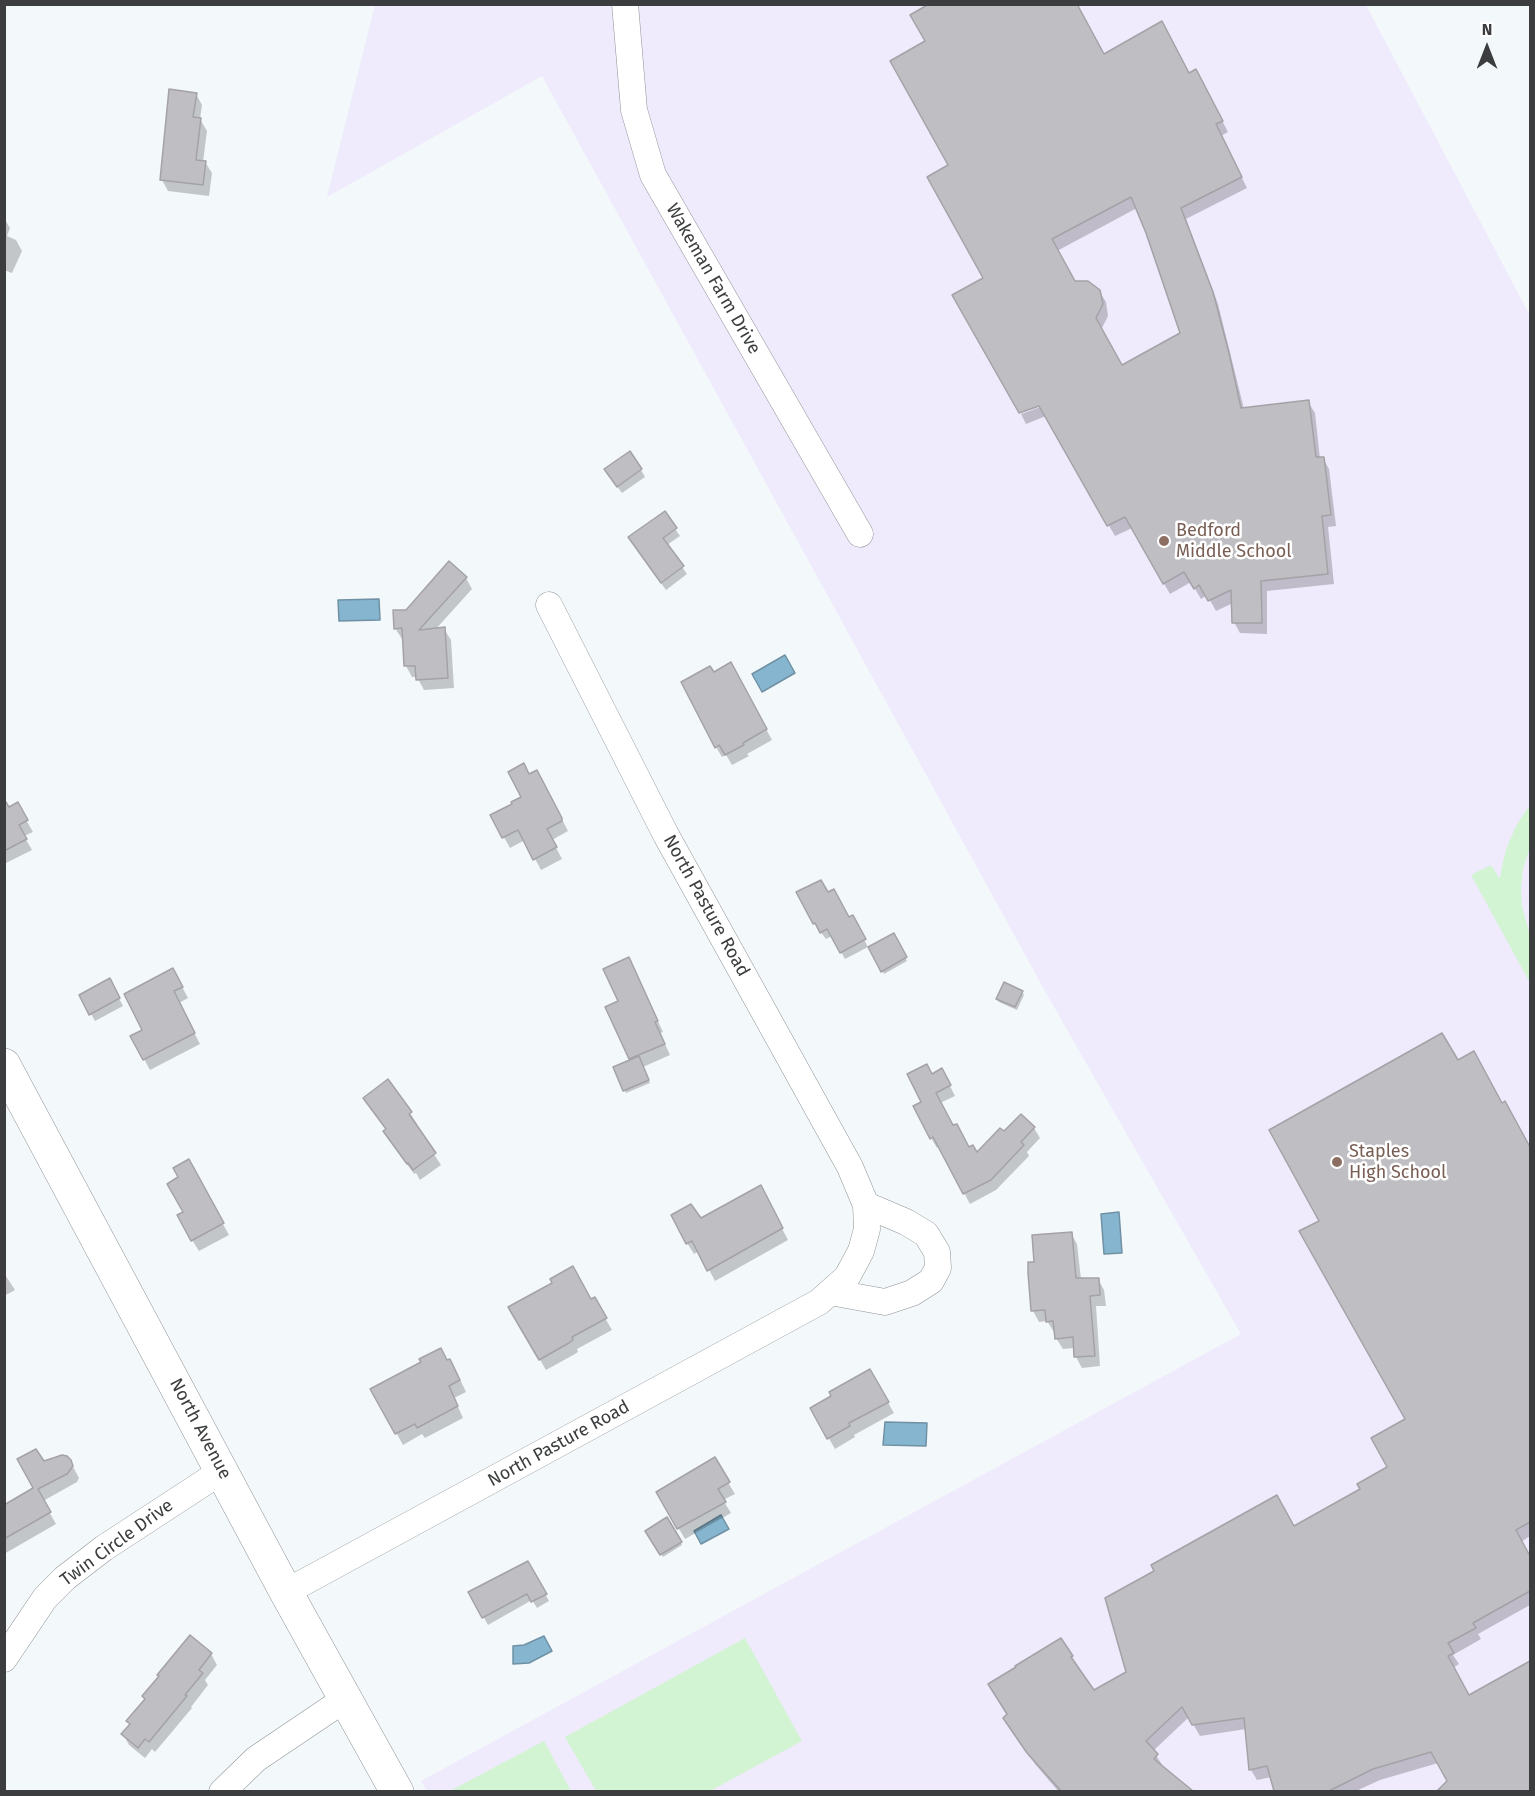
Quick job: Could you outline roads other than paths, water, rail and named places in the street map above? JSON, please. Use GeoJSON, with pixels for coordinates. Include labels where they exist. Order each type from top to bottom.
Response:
{"type":"FeatureCollection","features":[{"type":"Feature","properties":{"kind":"street","name":"Wakeman Farm Drive"},"geometry":{"type":"LineString","coordinates":[[625,4],[634,111],[653,175],[860,534]]}},
{"type":"Feature","properties":{"kind":"street","name":"North Pasture Road"},"geometry":{"type":"LineString","coordinates":[[286,1592],[819,1302],[847,1277],[861,1251],[867,1229],[866,1205],[850,1167],[666,835],[549,605]]}},
{"type":"Feature","properties":{"kind":"street","name":"North Avenue"},"geometry":{"type":"LineString","coordinates":[[4,1065],[286,1592],[397,1791]]}},
{"type":"Feature","properties":{"kind":"street"},"geometry":{"type":"LineString","coordinates":[[830,1292],[885,1302],[912,1293],[931,1281],[938,1268],[937,1252],[926,1234],[906,1222],[866,1205]]}},
{"type":"Feature","properties":{"kind":"street","name":"Twin Circle Drive"},"geometry":{"type":"LineString","coordinates":[[4,1659],[45,1598],[64,1578],[104,1548],[222,1471]]}},
{"type":"Feature","properties":{"kind":"street"},"geometry":{"type":"LineString","coordinates":[[222,1791],[255,1759],[345,1699]]}},
{"type":"Feature","properties":{"kind":"water"},"geometry":{"type":"Polygon","coordinates":[[[379,599],[380,620],[339,621],[338,600],[379,599]]]}},
{"type":"Feature","properties":{"kind":"water"},"geometry":{"type":"Polygon","coordinates":[[[785,655],[795,673],[762,692],[752,674],[785,655]]]}},
{"type":"Feature","properties":{"kind":"water"},"geometry":{"type":"Polygon","coordinates":[[[1119,1212],[1122,1253],[1104,1254],[1101,1214],[1119,1212]]]}},
{"type":"Feature","properties":{"kind":"water"},"geometry":{"type":"Polygon","coordinates":[[[885,1422],[927,1423],[926,1446],[883,1445],[885,1422]]]}},
{"type":"Feature","properties":{"kind":"water"},"geometry":{"type":"Polygon","coordinates":[[[721,1515],[729,1529],[701,1544],[694,1531],[721,1515]]]}},
{"type":"Feature","properties":{"kind":"water"},"geometry":{"type":"Polygon","coordinates":[[[544,1636],[552,1651],[529,1663],[513,1664],[513,1646],[524,1645],[544,1636]]]}},
{"type":"Feature","properties":{"kind":"place","name":"Bedford Middle School"},"geometry":{"type":"Point","coordinates":[1164,541]}},
{"type":"Feature","properties":{"kind":"place","name":"Staples High School"},"geometry":{"type":"Point","coordinates":[1337,1162]}}]}
